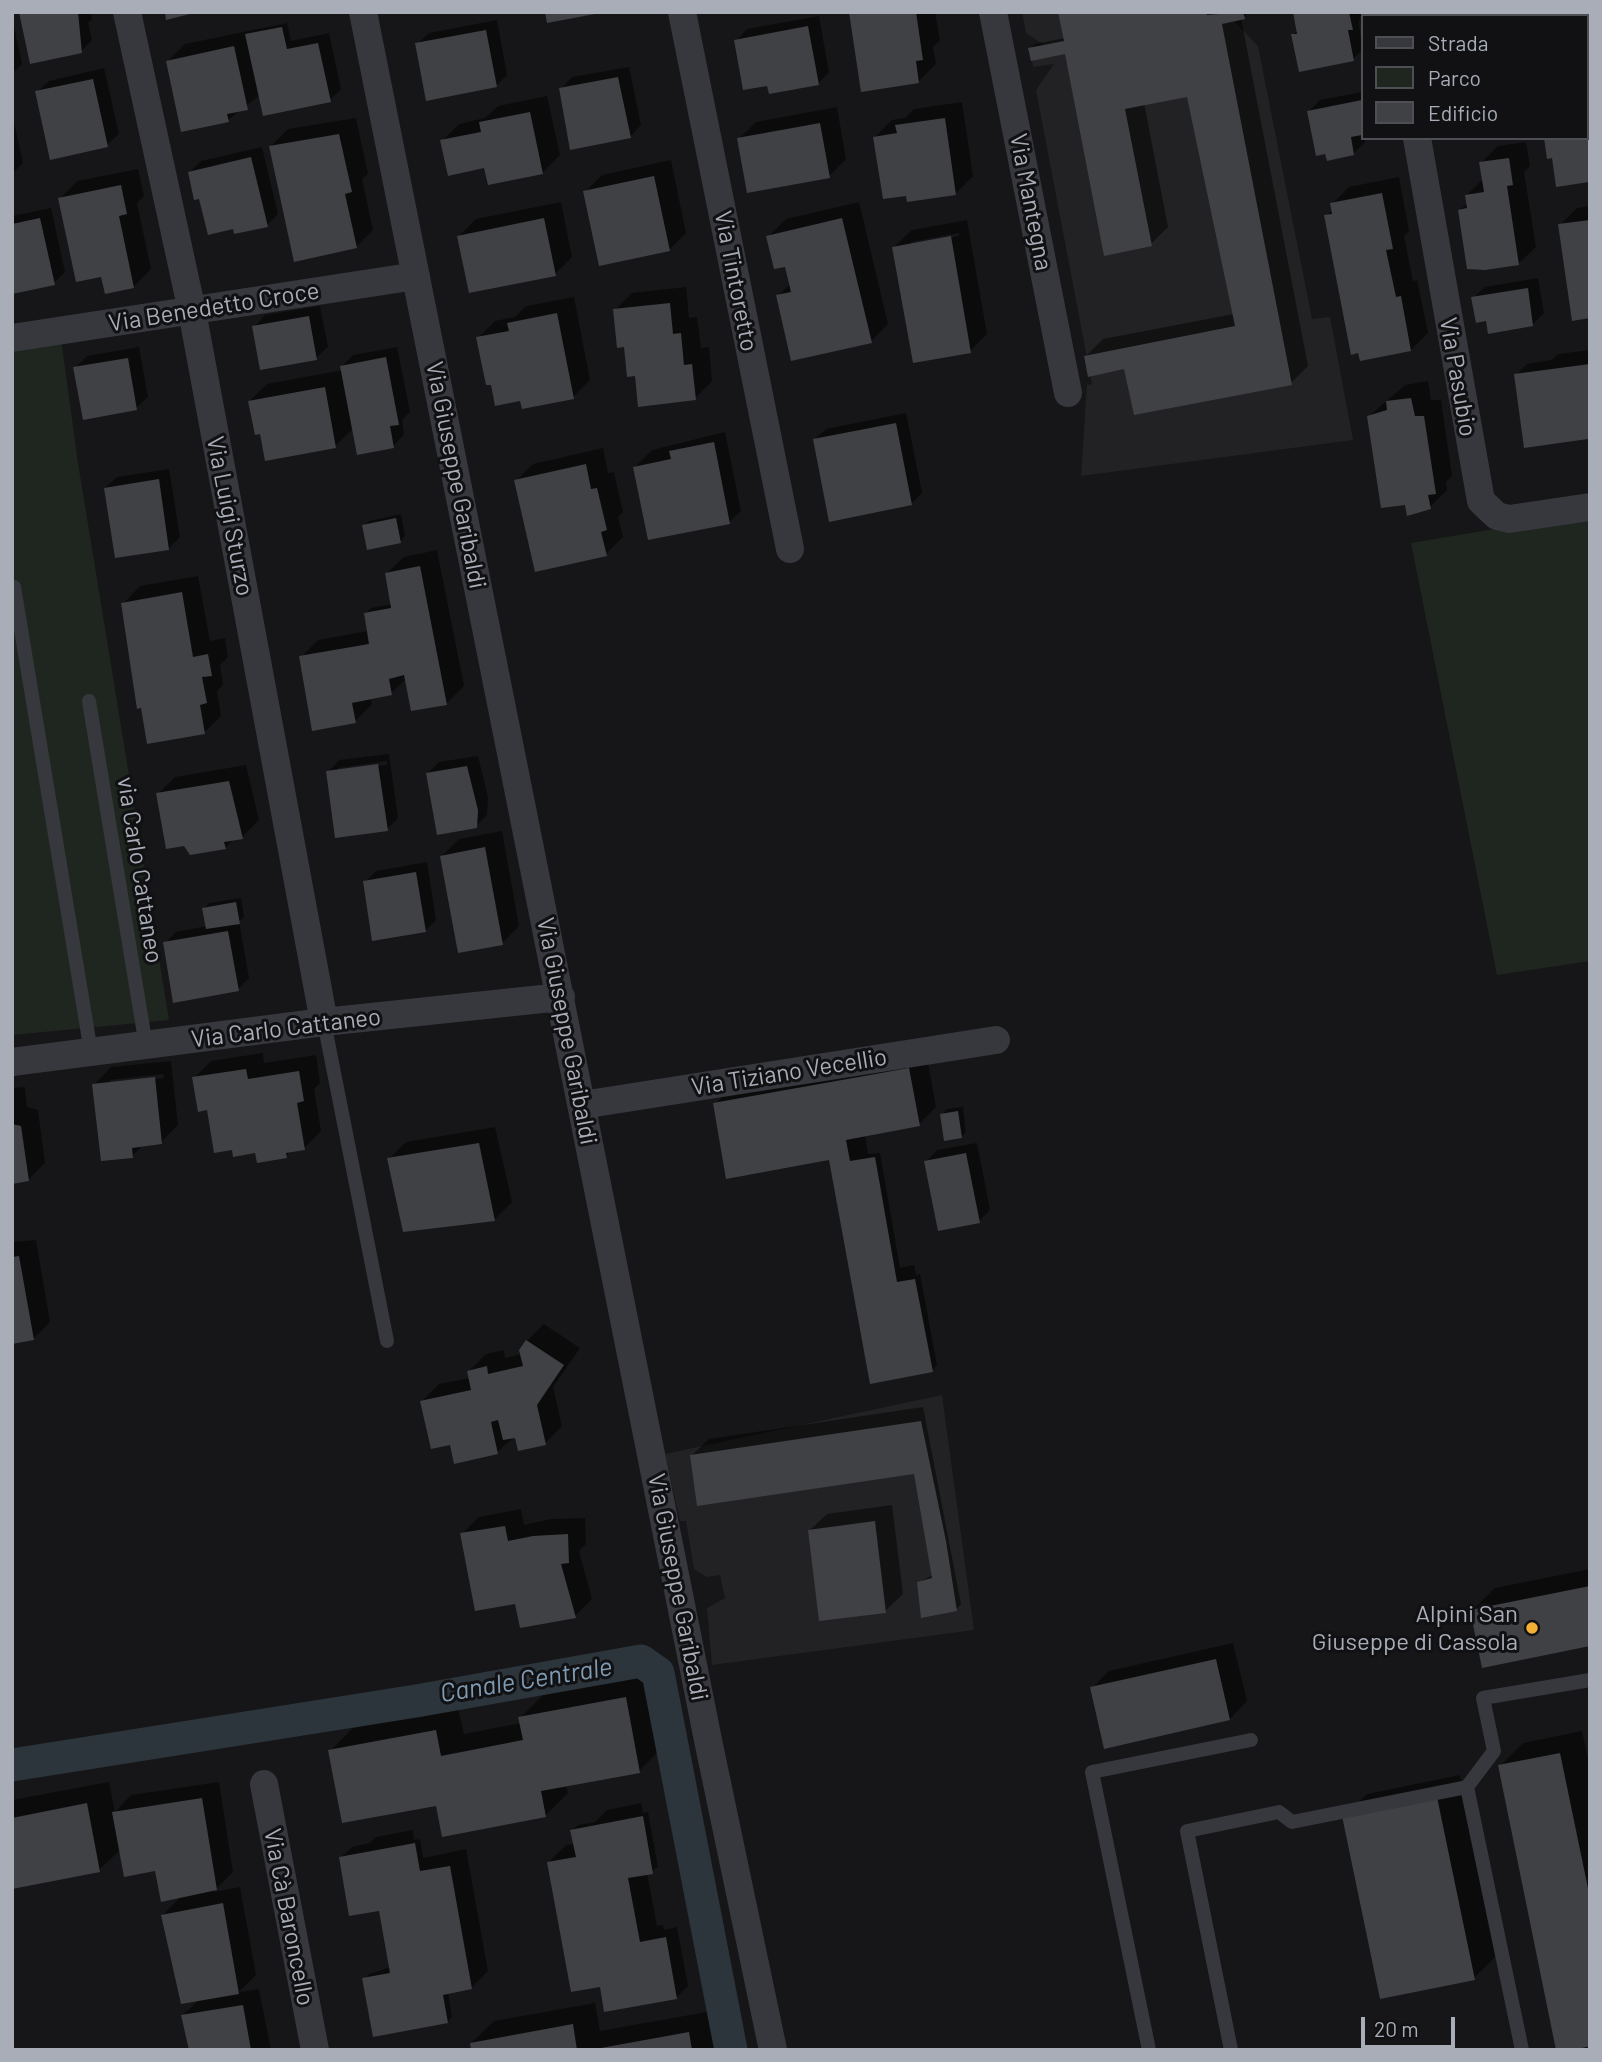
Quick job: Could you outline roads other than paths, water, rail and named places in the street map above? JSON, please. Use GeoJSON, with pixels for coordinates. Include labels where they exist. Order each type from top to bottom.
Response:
{"type":"FeatureCollection","features":[{"type":"Feature","properties":{"kind":"street","name":"Via Luigi Sturzo"},"geometry":{"type":"LineString","coordinates":[[127,12],[192,311],[324,1022]]}},
{"type":"Feature","properties":{"kind":"street","name":"Via Giuseppe Garibaldi"},"geometry":{"type":"LineString","coordinates":[[363,12],[709,1745],[773,2050]]}},
{"type":"Feature","properties":{"kind":"street","name":"Via Tintoretto"},"geometry":{"type":"LineString","coordinates":[[682,12],[790,549]]}},
{"type":"Feature","properties":{"kind":"street","name":"Via Mantegna"},"geometry":{"type":"LineString","coordinates":[[993,12],[1068,393]]}},
{"type":"Feature","properties":{"kind":"street","name":"Via Pasubio"},"geometry":{"type":"LineString","coordinates":[[1417,140],[1481,501],[1497,516],[1509,519],[1590,506]]}},
{"type":"Feature","properties":{"kind":"street","name":"Via Benedetto Croce"},"geometry":{"type":"LineString","coordinates":[[12,338],[416,276]]}},
{"type":"Feature","properties":{"kind":"street","name":"Via Carlo Cattaneo"},"geometry":{"type":"LineString","coordinates":[[12,1062],[324,1022],[561,996]]}},
{"type":"Feature","properties":{"kind":"street","name":"Via Tiziano Vecellio"},"geometry":{"type":"LineString","coordinates":[[582,1105],[996,1040]]}},
{"type":"Feature","properties":{"kind":"street","name":"Via Cà Baroncello"},"geometry":{"type":"LineString","coordinates":[[264,1784],[315,2050]]}},
{"type":"Feature","properties":{"kind":"lane"},"geometry":{"type":"LineString","coordinates":[[14,587],[91,1052]]}},
{"type":"Feature","properties":{"kind":"lane","name":"via Carlo Cattaneo"},"geometry":{"type":"LineString","coordinates":[[89,701],[146,1046]]}},
{"type":"Feature","properties":{"kind":"lane"},"geometry":{"type":"LineString","coordinates":[[324,1022],[387,1341]]}},
{"type":"Feature","properties":{"kind":"lane"},"geometry":{"type":"LineString","coordinates":[[1231,2050],[1187,1831],[1279,1812],[1292,1822],[1467,1787],[1494,1751],[1483,1698],[1590,1680]]}},
{"type":"Feature","properties":{"kind":"lane"},"geometry":{"type":"LineString","coordinates":[[1149,2050],[1091,1772],[1251,1740]]}},
{"type":"Feature","properties":{"kind":"lane"},"geometry":{"type":"LineString","coordinates":[[1467,1787],[1522,2050]]}},
{"type":"Feature","properties":{"kind":"waterway","name":"Canale Centrale"},"geometry":{"type":"LineString","coordinates":[[12,1765],[416,1701],[641,1661],[658,1673],[731,2050]]}},
{"type":"Feature","properties":{"kind":"place","name":"Alpini San Giuseppe di Cassola"},"geometry":{"type":"Point","coordinates":[1532,1628]}}]}
